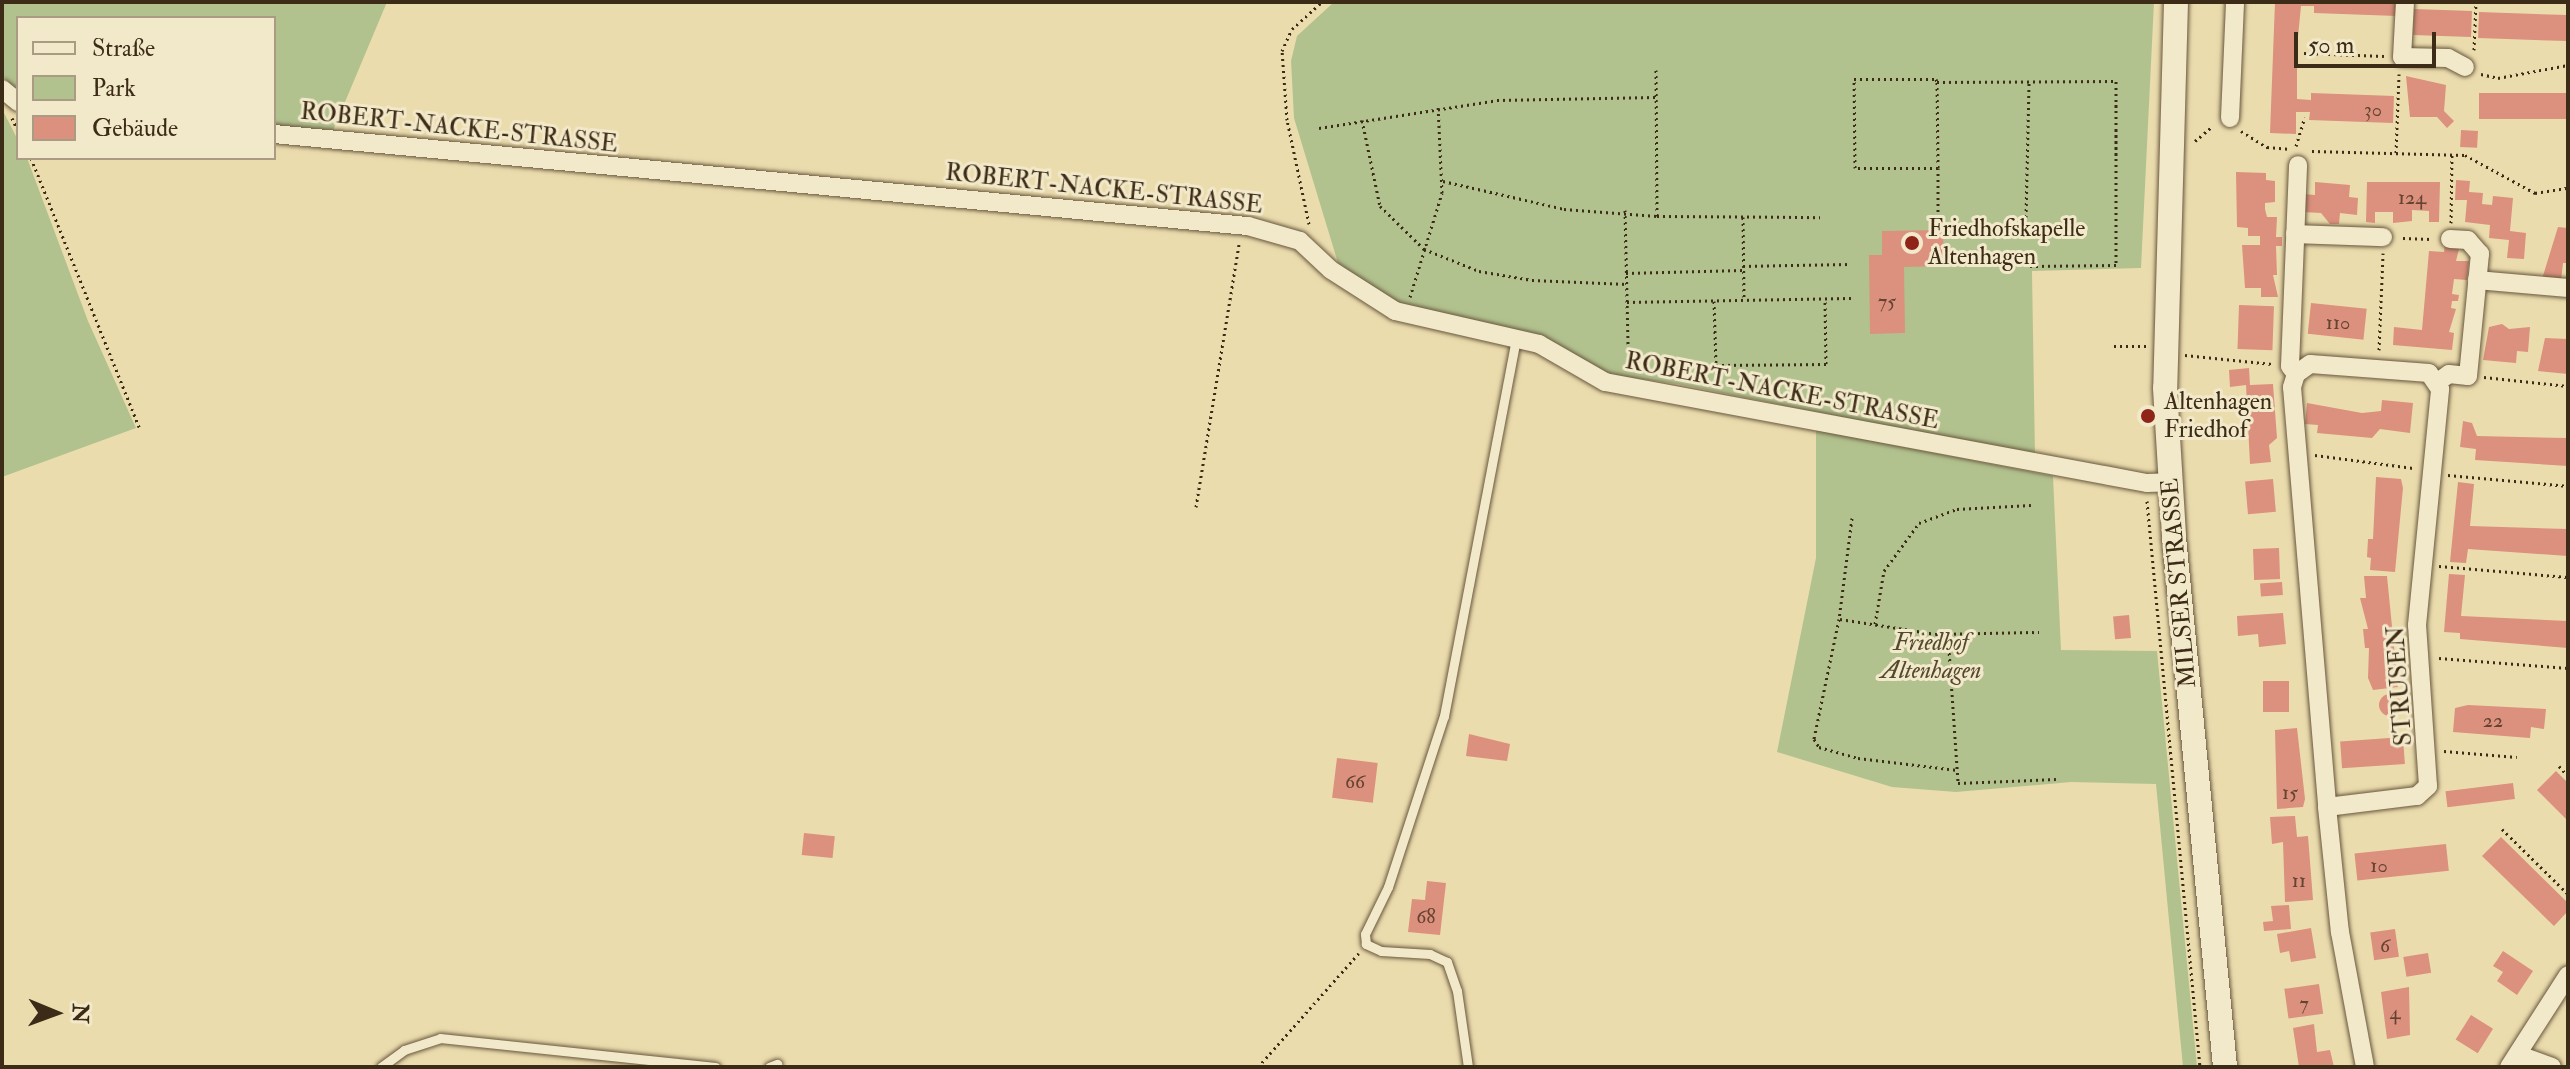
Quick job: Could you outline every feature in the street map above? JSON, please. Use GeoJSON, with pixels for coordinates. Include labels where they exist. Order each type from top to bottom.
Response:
{"type":"FeatureCollection","features":[{"type":"Feature","properties":{"kind":"main road","name":"MILSER STRASSE"},"geometry":{"type":"LineString","coordinates":[[2176,2],[2165,352],[2170,482],[2225,1067]]}},
{"type":"Feature","properties":{"kind":"street"},"geometry":{"type":"LineString","coordinates":[[2230,118],[2235,2]]}},
{"type":"Feature","properties":{"kind":"street"},"geometry":{"type":"LineString","coordinates":[[2405,2],[2402,57],[2448,58],[2465,67]]}},
{"type":"Feature","properties":{"kind":"street","name":"ROBERT-NACKE-STRASSE"},"geometry":{"type":"LineString","coordinates":[[276,134],[1242,225],[1300,241],[1344,279],[1382,305],[1516,338],[1555,351],[1605,382],[2147,483],[2170,482]]}},
{"type":"Feature","properties":{"kind":"street"},"geometry":{"type":"LineString","coordinates":[[2298,165],[2292,397],[2296,453],[2340,932],[2365,1067]]}},
{"type":"Feature","properties":{"kind":"street"},"geometry":{"type":"LineString","coordinates":[[2295,234],[2383,237]]}},
{"type":"Feature","properties":{"kind":"street"},"geometry":{"type":"LineString","coordinates":[[2293,370],[2317,363],[2429,373],[2439,381],[2449,374],[2468,376],[2480,254],[2468,240],[2450,239]]}},
{"type":"Feature","properties":{"kind":"street"},"geometry":{"type":"LineString","coordinates":[[2477,280],[2568,288]]}},
{"type":"Feature","properties":{"kind":"street","name":"STRUSEN"},"geometry":{"type":"LineString","coordinates":[[2327,807],[2417,796],[2428,786],[2428,750],[2419,657],[2423,564],[2439,381]]}},
{"type":"Feature","properties":{"kind":"street"},"geometry":{"type":"LineString","coordinates":[[2552,1067],[2514,1061],[2537,1017],[2568,975]]}},
{"type":"Feature","properties":{"kind":"lane"},"geometry":{"type":"LineString","coordinates":[[1468,1067],[1457,991],[1447,962],[1366,944],[1365,934],[1388,887],[1444,716],[1516,338]]}},
{"type":"Feature","properties":{"kind":"lane"},"geometry":{"type":"LineString","coordinates":[[381,1067],[404,1050],[440,1038],[715,1067]]}},
{"type":"Feature","properties":{"kind":"path"},"geometry":{"type":"LineString","coordinates":[[1300,241],[1310,222],[1287,120],[1282,51],[1292,29],[1322,2]]}},
{"type":"Feature","properties":{"kind":"path"},"geometry":{"type":"LineString","coordinates":[[2476,2],[2474,49],[2465,67],[2498,78],[2568,65]]}},
{"type":"Feature","properties":{"kind":"path"},"geometry":{"type":"LineString","coordinates":[[2304,53],[2402,57],[2396,153]]}},
{"type":"Feature","properties":{"kind":"path"},"geometry":{"type":"LineString","coordinates":[[1656,70],[1657,216]]}},
{"type":"Feature","properties":{"kind":"path"},"geometry":{"type":"LineString","coordinates":[[1938,168],[1855,168],[1854,79],[2116,81],[2116,265],[2026,266]]}},
{"type":"Feature","properties":{"kind":"path"},"geometry":{"type":"LineString","coordinates":[[2026,217],[2029,81]]}},
{"type":"Feature","properties":{"kind":"path"},"geometry":{"type":"LineString","coordinates":[[1937,82],[1938,217]]}},
{"type":"Feature","properties":{"kind":"path"},"geometry":{"type":"LineString","coordinates":[[1319,128],[1438,106],[1548,97],[1656,97]]}},
{"type":"Feature","properties":{"kind":"path"},"geometry":{"type":"LineString","coordinates":[[1405,313],[1443,181],[1438,106]]}},
{"type":"Feature","properties":{"kind":"path"},"geometry":{"type":"LineString","coordinates":[[2230,118],[2252,139],[2279,149],[2291,149],[2301,141],[2305,117]]}},
{"type":"Feature","properties":{"kind":"path"},"geometry":{"type":"LineString","coordinates":[[1362,120],[1380,206],[1424,249],[1479,271],[1532,280],[1627,284]]}},
{"type":"Feature","properties":{"kind":"path"},"geometry":{"type":"LineString","coordinates":[[2298,165],[2314,150],[2452,155],[2501,171],[2535,193],[2568,188]]}},
{"type":"Feature","properties":{"kind":"path"},"geometry":{"type":"LineString","coordinates":[[2378,367],[2383,237],[2450,239],[2452,155]]}},
{"type":"Feature","properties":{"kind":"path"},"geometry":{"type":"LineString","coordinates":[[32,160],[139,427]]}},
{"type":"Feature","properties":{"kind":"path"},"geometry":{"type":"LineString","coordinates":[[1443,181],[1564,209],[1625,210],[1657,216],[1820,217]]}},
{"type":"Feature","properties":{"kind":"path"},"geometry":{"type":"LineString","coordinates":[[1625,210],[1628,344]]}},
{"type":"Feature","properties":{"kind":"path"},"geometry":{"type":"LineString","coordinates":[[1743,217],[1744,300]]}},
{"type":"Feature","properties":{"kind":"path"},"geometry":{"type":"LineString","coordinates":[[1196,507],[1242,225]]}},
{"type":"Feature","properties":{"kind":"path"},"geometry":{"type":"LineString","coordinates":[[1626,273],[1851,264]]}},
{"type":"Feature","properties":{"kind":"path"},"geometry":{"type":"LineString","coordinates":[[1627,302],[1851,298]]}},
{"type":"Feature","properties":{"kind":"path"},"geometry":{"type":"LineString","coordinates":[[1714,301],[1716,365],[1826,364],[1825,299]]}},
{"type":"Feature","properties":{"kind":"path"},"geometry":{"type":"LineString","coordinates":[[2114,346],[2146,346]]}},
{"type":"Feature","properties":{"kind":"path"},"geometry":{"type":"LineString","coordinates":[[2188,356],[2293,370]]}},
{"type":"Feature","properties":{"kind":"path"},"geometry":{"type":"LineString","coordinates":[[2468,376],[2568,386]]}},
{"type":"Feature","properties":{"kind":"path"},"geometry":{"type":"LineString","coordinates":[[2296,453],[2568,486]]}},
{"type":"Feature","properties":{"kind":"path"},"geometry":{"type":"LineString","coordinates":[[1875,624],[1884,571],[1919,523],[1957,509],[2031,505]]}},
{"type":"Feature","properties":{"kind":"path"},"geometry":{"type":"LineString","coordinates":[[1852,518],[1839,619],[1814,739],[1819,747],[1901,766],[1957,770]]}},
{"type":"Feature","properties":{"kind":"path"},"geometry":{"type":"LineString","coordinates":[[2423,564],[2568,577]]}},
{"type":"Feature","properties":{"kind":"path"},"geometry":{"type":"LineString","coordinates":[[1839,619],[1948,635],[2039,632]]}},
{"type":"Feature","properties":{"kind":"path"},"geometry":{"type":"LineString","coordinates":[[1948,635],[1958,783],[2056,779]]}},
{"type":"Feature","properties":{"kind":"path"},"geometry":{"type":"LineString","coordinates":[[2419,657],[2568,668]]}},
{"type":"Feature","properties":{"kind":"path"},"geometry":{"type":"LineString","coordinates":[[2428,750],[2517,757]]}},
{"type":"Feature","properties":{"kind":"path"},"geometry":{"type":"LineString","coordinates":[[2559,766],[2568,776]]}},
{"type":"Feature","properties":{"kind":"path"},"geometry":{"type":"LineString","coordinates":[[2502,829],[2568,894]]}},
{"type":"Feature","properties":{"kind":"path"},"geometry":{"type":"LineString","coordinates":[[1258,1067],[1366,944]]}},
{"type":"Feature","properties":{"kind":"green space"},"geometry":{"type":"Polygon","coordinates":[[[2,2],[387,2],[332,133],[276,127],[276,16],[16,16],[16,90],[2,75],[2,2]]]}},
{"type":"Feature","properties":{"kind":"green space"},"geometry":{"type":"Polygon","coordinates":[[[1334,2],[2154,2],[2141,268],[2032,271],[2035,456],[1678,384],[1603,374],[1394,303],[1338,263],[1294,118],[1291,61],[1297,36],[1334,2]]]}},
{"type":"Feature","properties":{"kind":"green space"},"geometry":{"type":"Polygon","coordinates":[[[2,109],[16,136],[16,160],[28,160],[88,321],[136,428],[2,477],[2,109]]]}},
{"type":"Feature","properties":{"kind":"green space","name":"Friedhof Altenhagen"},"geometry":{"type":"Polygon","coordinates":[[[1816,430],[2053,476],[2061,650],[2157,651],[2197,1067],[2183,1067],[2156,784],[2071,782],[1956,792],[1892,787],[1777,752],[1816,558],[1816,430]]]}},
{"type":"Feature","properties":{"kind":"building"},"geometry":{"type":"Polygon","coordinates":[[[2275,2],[2398,2],[2397,16],[2314,13],[2314,6],[2301,6],[2297,47],[2297,99],[2311,100],[2311,93],[2394,96],[2393,123],[2309,120],[2310,112],[2296,112],[2296,134],[2270,133],[2275,2]]]}},
{"type":"Feature","properties":{"kind":"building"},"geometry":{"type":"Polygon","coordinates":[[[2414,9],[2472,11],[2471,37],[2413,35],[2414,9]]]}},
{"type":"Feature","properties":{"kind":"building"},"geometry":{"type":"Polygon","coordinates":[[[2479,12],[2568,15],[2567,41],[2478,38],[2479,12]]]}},
{"type":"Feature","properties":{"kind":"building"},"geometry":{"type":"Polygon","coordinates":[[[2406,76],[2446,85],[2444,111],[2454,121],[2447,128],[2437,117],[2410,117],[2406,76]]]}},
{"type":"Feature","properties":{"kind":"building"},"geometry":{"type":"Polygon","coordinates":[[[2479,93],[2568,93],[2568,119],[2479,119],[2479,93]]]}},
{"type":"Feature","properties":{"kind":"building"},"geometry":{"type":"Polygon","coordinates":[[[2461,130],[2478,131],[2477,148],[2460,147],[2461,130]]]}},
{"type":"Feature","properties":{"kind":"building"},"geometry":{"type":"Polygon","coordinates":[[[2236,172],[2266,173],[2266,180],[2275,181],[2275,202],[2265,203],[2265,209],[2267,217],[2277,217],[2276,237],[2282,237],[2282,246],[2276,246],[2277,275],[2273,275],[2278,297],[2261,297],[2261,288],[2245,288],[2242,245],[2260,245],[2260,236],[2248,236],[2248,228],[2237,227],[2236,172]]]}},
{"type":"Feature","properties":{"kind":"building"},"geometry":{"type":"Polygon","coordinates":[[[2456,180],[2470,181],[2469,192],[2483,193],[2482,204],[2492,205],[2493,196],[2513,198],[2510,231],[2526,233],[2524,259],[2507,258],[2509,240],[2489,238],[2490,225],[2465,222],[2467,200],[2455,200],[2456,180]]]}},
{"type":"Feature","properties":{"kind":"building"},"geometry":{"type":"Polygon","coordinates":[[[2315,182],[2350,185],[2349,197],[2358,198],[2357,215],[2340,213],[2339,224],[2330,224],[2321,213],[2302,212],[2303,194],[2315,195],[2315,182]]]}},
{"type":"Feature","properties":{"kind":"building"},"geometry":{"type":"Polygon","coordinates":[[[2367,182],[2440,182],[2439,222],[2429,222],[2429,211],[2412,210],[2412,221],[2393,223],[2393,212],[2375,212],[2375,223],[2366,222],[2367,182]]]}},
{"type":"Feature","properties":{"kind":"building"},"geometry":{"type":"Polygon","coordinates":[[[2558,227],[2568,228],[2568,263],[2563,263],[2561,281],[2542,279],[2558,227]]]}},
{"type":"Feature","properties":{"kind":"building"},"geometry":{"type":"Polygon","coordinates":[[[1943,230],[1944,266],[1904,267],[1905,333],[1870,334],[1869,255],[1882,255],[1882,231],[1943,230]]]}},
{"type":"Feature","properties":{"kind":"building"},"geometry":{"type":"Polygon","coordinates":[[[2445,243],[2460,245],[2456,261],[2469,261],[2467,280],[2454,279],[2452,294],[2459,295],[2458,301],[2452,301],[2451,308],[2456,309],[2449,332],[2454,333],[2452,350],[2393,345],[2394,327],[2422,330],[2429,251],[2444,252],[2445,243]]]}},
{"type":"Feature","properties":{"kind":"building"},"geometry":{"type":"Polygon","coordinates":[[[2311,303],[2367,309],[2363,340],[2308,334],[2311,303]]]}},
{"type":"Feature","properties":{"kind":"building"},"geometry":{"type":"Polygon","coordinates":[[[2239,305],[2274,306],[2272,350],[2237,349],[2239,305]]]}},
{"type":"Feature","properties":{"kind":"building"},"geometry":{"type":"Polygon","coordinates":[[[2502,324],[2509,329],[2530,327],[2528,352],[2517,351],[2516,363],[2483,360],[2489,327],[2502,324]]]}},
{"type":"Feature","properties":{"kind":"building"},"geometry":{"type":"Polygon","coordinates":[[[2545,338],[2568,339],[2568,374],[2538,371],[2545,338]]]}},
{"type":"Feature","properties":{"kind":"building"},"geometry":{"type":"Polygon","coordinates":[[[2249,368],[2250,385],[2273,384],[2277,438],[2269,445],[2271,462],[2250,464],[2246,385],[2230,387],[2229,370],[2249,368]]]}},
{"type":"Feature","properties":{"kind":"building"},"geometry":{"type":"Polygon","coordinates":[[[2382,400],[2413,403],[2410,433],[2380,429],[2372,438],[2317,433],[2318,425],[2305,424],[2307,403],[2362,413],[2381,411],[2382,400]]]}},
{"type":"Feature","properties":{"kind":"building"},"geometry":{"type":"Polygon","coordinates":[[[2463,421],[2472,423],[2477,436],[2568,438],[2568,466],[2475,460],[2476,449],[2460,447],[2463,421]]]}},
{"type":"Feature","properties":{"kind":"building"},"geometry":{"type":"Polygon","coordinates":[[[2376,477],[2401,479],[2403,488],[2395,572],[2370,570],[2371,558],[2367,557],[2368,539],[2373,539],[2376,477]]]}},
{"type":"Feature","properties":{"kind":"building"},"geometry":{"type":"Polygon","coordinates":[[[2273,479],[2276,512],[2248,514],[2245,481],[2273,479]]]}},
{"type":"Feature","properties":{"kind":"building"},"geometry":{"type":"Polygon","coordinates":[[[2458,482],[2474,484],[2470,526],[2568,529],[2568,556],[2468,549],[2466,563],[2450,562],[2458,482]]]}},
{"type":"Feature","properties":{"kind":"building"},"geometry":{"type":"Polygon","coordinates":[[[2279,548],[2280,579],[2254,580],[2253,549],[2279,548]]]}},
{"type":"Feature","properties":{"kind":"building"},"geometry":{"type":"Polygon","coordinates":[[[2449,574],[2465,575],[2461,616],[2568,621],[2568,648],[2460,639],[2460,633],[2444,632],[2449,574]]]}},
{"type":"Feature","properties":{"kind":"building"},"geometry":{"type":"Polygon","coordinates":[[[2364,576],[2387,576],[2398,687],[2373,690],[2368,678],[2369,648],[2365,648],[2363,629],[2368,629],[2360,598],[2366,598],[2364,576]]]}},
{"type":"Feature","properties":{"kind":"building"},"geometry":{"type":"Polygon","coordinates":[[[2282,582],[2283,595],[2261,597],[2260,584],[2282,582]]]}},
{"type":"Feature","properties":{"kind":"building"},"geometry":{"type":"Polygon","coordinates":[[[2283,613],[2286,644],[2259,647],[2258,634],[2238,636],[2237,616],[2283,613]]]}},
{"type":"Feature","properties":{"kind":"building"},"geometry":{"type":"Polygon","coordinates":[[[2129,615],[2131,638],[2115,639],[2113,616],[2129,615]]]}},
{"type":"Feature","properties":{"kind":"building"},"geometry":{"type":"Polygon","coordinates":[[[2263,681],[2289,681],[2289,712],[2263,712],[2263,681]]]}},
{"type":"Feature","properties":{"kind":"building"},"geometry":{"type":"Polygon","coordinates":[[[2390,694],[2398,697],[2401,705],[2398,713],[2390,716],[2382,713],[2379,705],[2382,697],[2390,694]]]}},
{"type":"Feature","properties":{"kind":"building"},"geometry":{"type":"Polygon","coordinates":[[[2468,705],[2546,709],[2544,729],[2531,727],[2530,738],[2453,732],[2455,708],[2468,705]]]}},
{"type":"Feature","properties":{"kind":"building"},"geometry":{"type":"Polygon","coordinates":[[[2297,728],[2305,799],[2303,807],[2277,809],[2275,730],[2297,728]]]}},
{"type":"Feature","properties":{"kind":"building"},"geometry":{"type":"Polygon","coordinates":[[[1469,734],[1510,744],[1507,761],[1466,756],[1469,734]]]}},
{"type":"Feature","properties":{"kind":"building"},"geometry":{"type":"Polygon","coordinates":[[[2403,737],[2405,764],[2342,768],[2340,741],[2403,737]]]}},
{"type":"Feature","properties":{"kind":"building"},"geometry":{"type":"Polygon","coordinates":[[[1337,758],[1378,763],[1373,803],[1332,798],[1337,758]]]}},
{"type":"Feature","properties":{"kind":"building"},"geometry":{"type":"Polygon","coordinates":[[[2556,771],[2568,783],[2568,821],[2537,790],[2556,771]]]}},
{"type":"Feature","properties":{"kind":"building"},"geometry":{"type":"Polygon","coordinates":[[[2513,783],[2515,799],[2447,807],[2446,791],[2513,783]]]}},
{"type":"Feature","properties":{"kind":"building"},"geometry":{"type":"Polygon","coordinates":[[[2295,816],[2297,837],[2308,836],[2313,900],[2285,902],[2283,842],[2272,844],[2270,817],[2295,816]]]}},
{"type":"Feature","properties":{"kind":"building"},"geometry":{"type":"Polygon","coordinates":[[[804,833],[835,836],[833,858],[802,855],[804,833]]]}},
{"type":"Feature","properties":{"kind":"building"},"geometry":{"type":"Polygon","coordinates":[[[2501,837],[2568,903],[2568,911],[2554,926],[2482,856],[2501,837]]]}},
{"type":"Feature","properties":{"kind":"building"},"geometry":{"type":"Polygon","coordinates":[[[2446,844],[2449,871],[2357,880],[2355,854],[2446,844]]]}},
{"type":"Feature","properties":{"kind":"building"},"geometry":{"type":"Polygon","coordinates":[[[1427,881],[1446,883],[1440,935],[1408,932],[1412,899],[1425,900],[1427,881]]]}},
{"type":"Feature","properties":{"kind":"building"},"geometry":{"type":"Polygon","coordinates":[[[2289,905],[2291,929],[2264,931],[2263,922],[2273,921],[2271,906],[2289,905]]]}},
{"type":"Feature","properties":{"kind":"building"},"geometry":{"type":"Polygon","coordinates":[[[2311,928],[2316,958],[2291,962],[2289,951],[2280,953],[2277,934],[2311,928]]]}},
{"type":"Feature","properties":{"kind":"building"},"geometry":{"type":"Polygon","coordinates":[[[2395,929],[2399,957],[2374,960],[2370,932],[2395,929]]]}},
{"type":"Feature","properties":{"kind":"building"},"geometry":{"type":"Polygon","coordinates":[[[2503,951],[2533,971],[2517,995],[2497,981],[2503,972],[2493,966],[2503,951]]]}},
{"type":"Feature","properties":{"kind":"building"},"geometry":{"type":"Polygon","coordinates":[[[2428,953],[2431,973],[2406,977],[2403,957],[2428,953]]]}},
{"type":"Feature","properties":{"kind":"building"},"geometry":{"type":"Polygon","coordinates":[[[2319,984],[2323,1014],[2289,1019],[2284,989],[2319,984]]]}},
{"type":"Feature","properties":{"kind":"building"},"geometry":{"type":"Polygon","coordinates":[[[2409,987],[2410,1035],[2387,1039],[2381,992],[2409,987]]]}},
{"type":"Feature","properties":{"kind":"building"},"geometry":{"type":"Polygon","coordinates":[[[2471,1015],[2493,1029],[2478,1053],[2456,1040],[2471,1015]]]}},
{"type":"Feature","properties":{"kind":"building"},"geometry":{"type":"Polygon","coordinates":[[[2314,1024],[2317,1052],[2330,1050],[2334,1067],[2299,1067],[2293,1028],[2314,1024]]]}},
{"type":"Feature","properties":{"kind":"place","name":"Friedhofskapelle Altenhagen"},"geometry":{"type":"Point","coordinates":[1912,243]}},
{"type":"Feature","properties":{"kind":"place","name":"Altenhagen Friedhof"},"geometry":{"type":"Point","coordinates":[2148,416]}}]}
